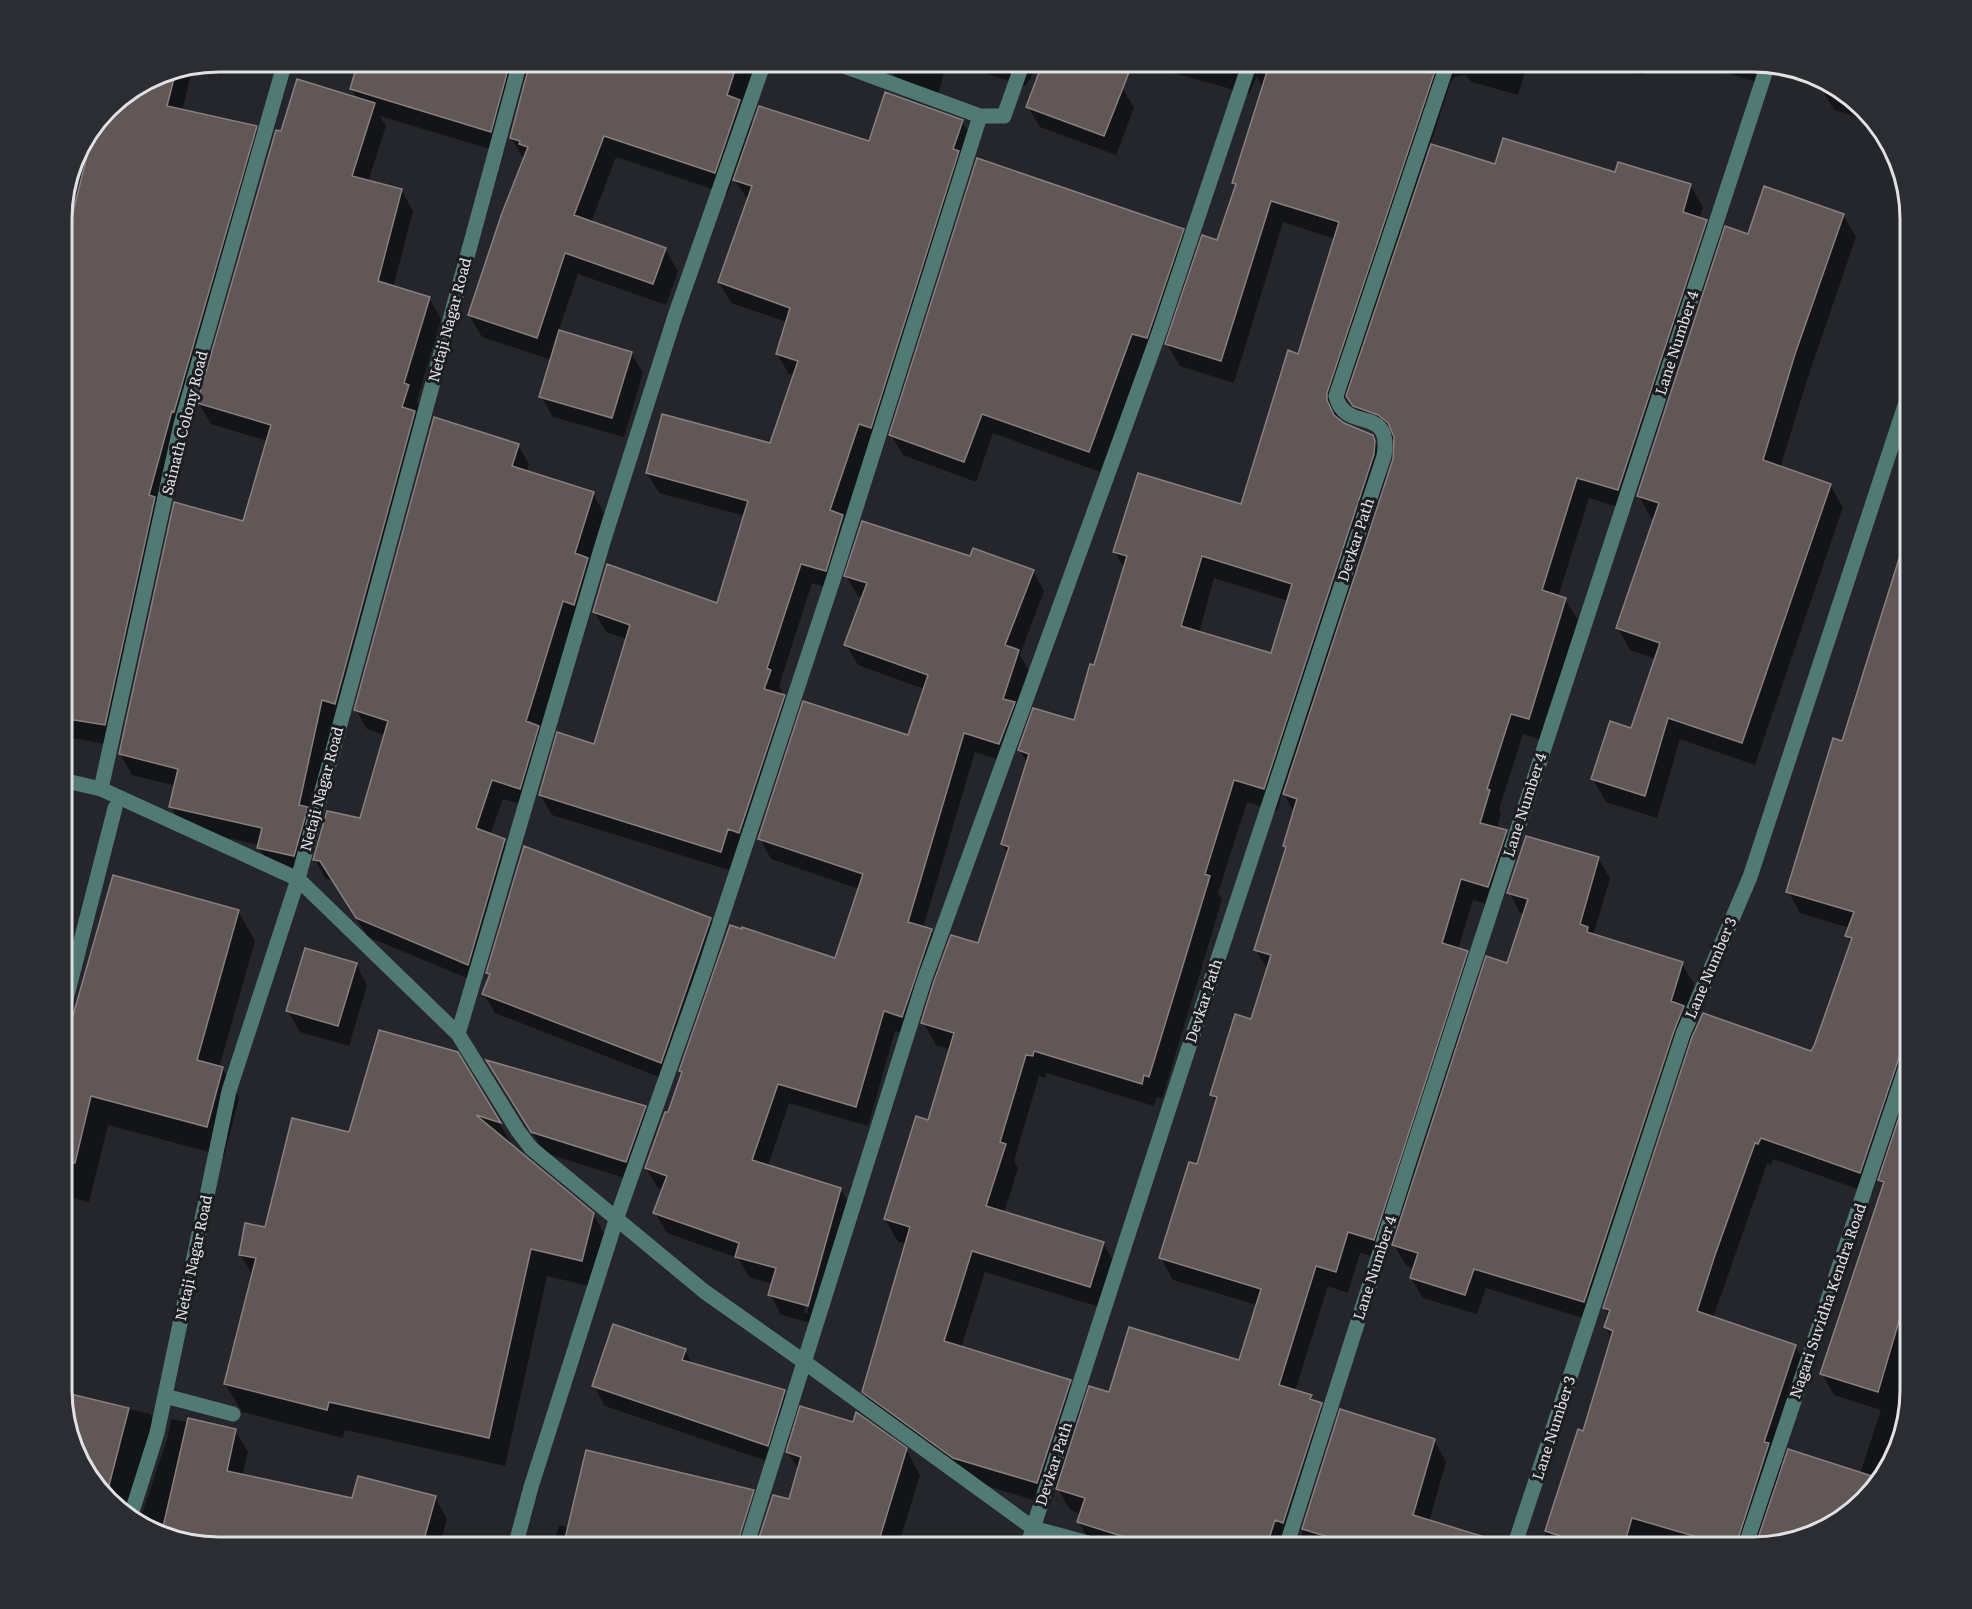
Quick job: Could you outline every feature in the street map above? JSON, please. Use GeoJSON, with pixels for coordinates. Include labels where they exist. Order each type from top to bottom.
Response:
{"type":"FeatureCollection","features":[{"type":"Feature","properties":{"kind":"street","name":"Sainath Colony Road"},"geometry":{"type":"LineString","coordinates":[[101,789],[181,424],[282,72]]}},
{"type":"Feature","properties":{"kind":"street","name":"Netaji Nagar Road"},"geometry":{"type":"LineString","coordinates":[[133,1509],[157,1433],[229,1091],[298,879],[517,72]]}},
{"type":"Feature","properties":{"kind":"street"},"geometry":{"type":"LineString","coordinates":[[458,1034],[607,528],[675,316],[760,72]]}},
{"type":"Feature","properties":{"kind":"street"},"geometry":{"type":"LineString","coordinates":[[860,72],[980,116],[1004,116],[1019,72]]}},
{"type":"Feature","properties":{"kind":"street"},"geometry":{"type":"LineString","coordinates":[[749,1537],[924,981],[1160,330],[1247,72]]}},
{"type":"Feature","properties":{"kind":"street","name":"Devkar Path"},"geometry":{"type":"LineString","coordinates":[[1030,1537],[1383,456],[1385,435],[1378,425],[1345,414],[1338,406],[1336,396],[1445,72]]}},
{"type":"Feature","properties":{"kind":"street","name":"Lane Number 4"},"geometry":{"type":"LineString","coordinates":[[1290,1537],[1414,1147],[1765,72]]}},
{"type":"Feature","properties":{"kind":"street"},"geometry":{"type":"LineString","coordinates":[[518,1537],[531,1487],[616,1217],[705,968],[833,580],[980,116]]}},
{"type":"Feature","properties":{"kind":"street","name":"Lane Number 3"},"geometry":{"type":"LineString","coordinates":[[1518,1537],[1683,1034],[1750,877],[1900,423]]}},
{"type":"Feature","properties":{"kind":"street"},"geometry":{"type":"LineString","coordinates":[[72,782],[101,789],[298,879],[458,1034],[531,1148],[705,1292],[1033,1528],[1064,1537]]}},
{"type":"Feature","properties":{"kind":"street"},"geometry":{"type":"LineString","coordinates":[[72,976],[115,808]]}},
{"type":"Feature","properties":{"kind":"street","name":"Nagari Suvidha Kendra Road"},"geometry":{"type":"LineString","coordinates":[[1749,1537],[1900,1088]]}},
{"type":"Feature","properties":{"kind":"street"},"geometry":{"type":"LineString","coordinates":[[165,1396],[233,1414]]}},
{"type":"Feature","properties":{"kind":"building"},"geometry":{"type":"Polygon","coordinates":[[[355,72],[507,72],[491,132],[350,89],[355,72]]]}},
{"type":"Feature","properties":{"kind":"building"},"geometry":{"type":"Polygon","coordinates":[[[527,72],[734,72],[727,95],[740,100],[715,173],[604,136],[574,215],[666,248],[653,284],[565,253],[537,338],[468,315],[502,213],[528,147],[510,138],[527,72]]]}},
{"type":"Feature","properties":{"kind":"building"},"geometry":{"type":"Polygon","coordinates":[[[1039,72],[1129,72],[1104,136],[1026,107],[1039,72]]]}},
{"type":"Feature","properties":{"kind":"building"},"geometry":{"type":"Polygon","coordinates":[[[1267,72],[1435,72],[1327,393],[1327,400],[1334,415],[1344,423],[1373,435],[1374,454],[1264,789],[1234,780],[1205,874],[1210,876],[1149,1077],[1144,1075],[1142,1084],[1034,1051],[1033,1056],[1026,1055],[1000,1142],[1006,1144],[986,1206],[1104,1242],[1090,1287],[972,1251],[944,1341],[1071,1380],[1037,1483],[953,1458],[862,1392],[910,1227],[884,1219],[916,1116],[928,1120],[954,1033],[921,1023],[933,984],[951,935],[978,943],[1009,847],[1001,844],[1029,754],[1018,750],[1033,708],[1074,720],[1090,664],[1094,665],[1127,556],[1113,552],[1138,473],[1241,504],[1288,350],[1298,354],[1339,222],[1271,201],[1221,361],[1165,344],[1202,235],[1217,240],[1236,184],[1232,183],[1267,72]],[[1202,556],[1181,626],[1271,653],[1292,584],[1202,556]]]}},
{"type":"Feature","properties":{"kind":"building"},"geometry":{"type":"Polygon","coordinates":[[[174,79],[167,106],[257,126],[149,495],[155,497],[105,725],[72,720],[72,216],[88,153],[102,129],[129,102],[162,83],[174,79]]]}},
{"type":"Feature","properties":{"kind":"building"},"geometry":{"type":"Polygon","coordinates":[[[297,79],[375,103],[352,176],[402,189],[378,281],[430,297],[404,383],[409,385],[402,407],[415,411],[335,704],[322,700],[299,805],[308,807],[294,856],[257,848],[262,828],[169,807],[178,769],[119,754],[174,502],[243,521],[271,425],[197,403],[276,130],[281,131],[297,79]]]}},
{"type":"Feature","properties":{"kind":"building"},"geometry":{"type":"Polygon","coordinates":[[[885,92],[963,120],[953,149],[959,151],[871,428],[859,424],[830,510],[843,515],[826,571],[801,564],[767,668],[771,670],[764,689],[785,695],[739,833],[728,829],[721,852],[539,795],[557,732],[594,744],[630,625],[593,612],[607,564],[717,603],[748,501],[646,473],[662,414],[770,443],[798,361],[776,354],[790,308],[718,282],[752,186],[733,180],[759,106],[869,141],[885,92]]]}},
{"type":"Feature","properties":{"kind":"building"},"geometry":{"type":"Polygon","coordinates":[[[1503,138],[1615,172],[1618,162],[1691,184],[1683,212],[1707,220],[1618,490],[1577,478],[1542,590],[1566,598],[1529,719],[1511,714],[1487,789],[1490,790],[1480,823],[1507,830],[1488,887],[1461,879],[1442,943],[1468,951],[1374,1240],[1348,1232],[1336,1272],[1316,1266],[1279,1385],[1312,1395],[1310,1399],[1322,1403],[1283,1523],[1275,1520],[1270,1537],[1124,1537],[1077,1522],[1085,1498],[1056,1489],[1089,1386],[1109,1392],[1129,1327],[1239,1360],[1261,1289],[1159,1258],[1189,1162],[1197,1164],[1217,1097],[1210,1095],[1235,1014],[1251,1019],[1271,955],[1254,950],[1286,847],[1283,846],[1297,799],[1283,794],[1393,459],[1394,437],[1388,423],[1378,415],[1353,406],[1346,396],[1431,144],[1495,164],[1503,138]]]}},
{"type":"Feature","properties":{"kind":"building"},"geometry":{"type":"Polygon","coordinates":[[[977,158],[1184,229],[1147,338],[1132,334],[1089,452],[982,414],[964,462],[889,435],[977,158]]]}},
{"type":"Feature","properties":{"kind":"building"},"geometry":{"type":"Polygon","coordinates":[[[1764,186],[1844,214],[1795,354],[1763,460],[1831,484],[1742,743],[1668,718],[1645,796],[1591,779],[1610,721],[1631,728],[1660,643],[1616,628],[1659,503],[1637,496],[1725,226],[1748,234],[1764,186]]]}},
{"type":"Feature","properties":{"kind":"building"},"geometry":{"type":"Polygon","coordinates":[[[559,330],[632,352],[612,418],[539,397],[559,330]]]}},
{"type":"Feature","properties":{"kind":"building"},"geometry":{"type":"Polygon","coordinates":[[[434,417],[519,444],[512,466],[594,492],[575,553],[588,558],[574,605],[563,601],[526,721],[539,726],[520,789],[492,780],[476,828],[505,839],[468,965],[356,918],[320,861],[313,860],[327,811],[360,818],[388,721],[354,710],[434,417]]]}},
{"type":"Feature","properties":{"kind":"building"},"geometry":{"type":"Polygon","coordinates":[[[862,521],[970,556],[973,548],[1034,570],[1005,645],[1019,650],[1003,699],[1015,702],[999,744],[964,733],[908,922],[932,929],[902,1017],[884,1011],[856,1107],[778,1084],[752,1160],[841,1188],[808,1306],[768,1295],[776,1268],[735,1257],[739,1243],[653,1213],[667,1176],[645,1168],[682,1072],[679,1071],[730,925],[835,958],[863,874],[758,839],[803,701],[908,735],[928,675],[844,645],[867,583],[844,576],[862,521]]]}},
{"type":"Feature","properties":{"kind":"building"},"geometry":{"type":"Polygon","coordinates":[[[1900,556],[1900,1055],[1860,1173],[1761,1138],[1758,1144],[1755,1143],[1715,1255],[1697,1311],[1796,1345],[1764,1442],[1769,1443],[1739,1537],[1697,1537],[1632,1518],[1626,1537],[1563,1537],[1545,1531],[1578,1429],[1583,1431],[1613,1331],[1604,1327],[1610,1310],[1603,1308],[1692,1037],[1703,1013],[1811,1051],[1814,1046],[1852,938],[1845,936],[1854,912],[1786,892],[1833,738],[1842,741],[1900,556]]]}},
{"type":"Feature","properties":{"kind":"building"},"geometry":{"type":"Polygon","coordinates":[[[1526,836],[1599,857],[1580,924],[1588,927],[1587,932],[1683,962],[1671,1001],[1684,1006],[1584,1302],[1474,1269],[1465,1295],[1410,1278],[1418,1253],[1392,1245],[1486,956],[1507,963],[1528,899],[1507,893],[1526,836]]]}},
{"type":"Feature","properties":{"kind":"building"},"geometry":{"type":"Polygon","coordinates":[[[524,846],[711,918],[661,1063],[482,994],[490,974],[486,973],[524,846]]]}},
{"type":"Feature","properties":{"kind":"building"},"geometry":{"type":"Polygon","coordinates":[[[113,875],[239,910],[197,1060],[223,1067],[207,1127],[91,1096],[75,1163],[72,1163],[72,1019],[113,875]]]}},
{"type":"Feature","properties":{"kind":"building"},"geometry":{"type":"Polygon","coordinates":[[[305,948],[357,963],[338,1026],[286,1011],[305,948]]]}},
{"type":"Feature","properties":{"kind":"building"},"geometry":{"type":"Polygon","coordinates":[[[379,1030],[458,1052],[501,1123],[476,1115],[594,1213],[582,1261],[531,1249],[489,1438],[329,1402],[327,1410],[224,1384],[256,1258],[239,1255],[245,1223],[265,1227],[292,1118],[349,1132],[379,1030]]]}},
{"type":"Feature","properties":{"kind":"building"},"geometry":{"type":"Polygon","coordinates":[[[486,1060],[646,1106],[626,1162],[531,1132],[486,1060]]]}},
{"type":"Feature","properties":{"kind":"building"},"geometry":{"type":"Polygon","coordinates":[[[1900,1114],[1900,1318],[1878,1392],[1820,1374],[1884,1182],[1878,1180],[1900,1114]]]}},
{"type":"Feature","properties":{"kind":"building"},"geometry":{"type":"Polygon","coordinates":[[[613,1324],[686,1349],[682,1360],[785,1390],[768,1446],[592,1386],[613,1324]]]}},
{"type":"Feature","properties":{"kind":"building"},"geometry":{"type":"Polygon","coordinates":[[[72,1394],[129,1408],[109,1487],[92,1464],[80,1438],[73,1410],[72,1394]]]}},
{"type":"Feature","properties":{"kind":"building"},"geometry":{"type":"Polygon","coordinates":[[[800,1406],[853,1422],[856,1412],[907,1448],[880,1537],[759,1537],[773,1495],[789,1499],[801,1457],[786,1452],[800,1406]]]}},
{"type":"Feature","properties":{"kind":"building"},"geometry":{"type":"Polygon","coordinates":[[[1340,1409],[1435,1439],[1413,1515],[1484,1537],[1329,1537],[1302,1529],[1340,1409]]]}},
{"type":"Feature","properties":{"kind":"building"},"geometry":{"type":"Polygon","coordinates":[[[188,1418],[236,1429],[227,1471],[352,1498],[358,1476],[436,1496],[425,1537],[209,1537],[163,1526],[188,1418]]]}},
{"type":"Feature","properties":{"kind":"building"},"geometry":{"type":"Polygon","coordinates":[[[1788,1449],[1872,1476],[1843,1507],[1827,1517],[1801,1529],[1758,1537],[1788,1449]]]}},
{"type":"Feature","properties":{"kind":"building"},"geometry":{"type":"Polygon","coordinates":[[[586,1450],[754,1490],[739,1537],[565,1537],[586,1450]]]}}]}
